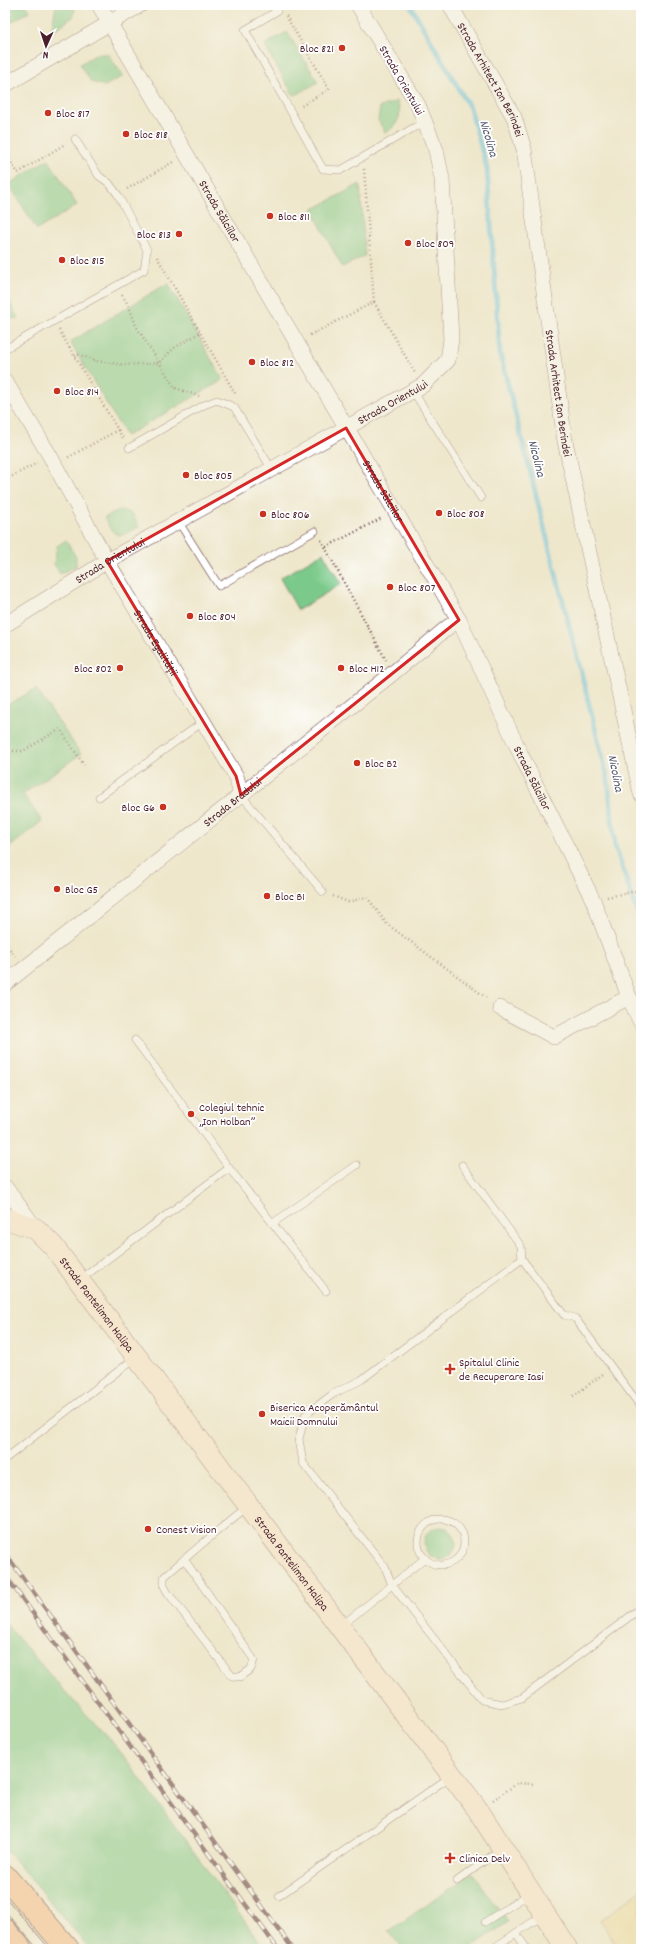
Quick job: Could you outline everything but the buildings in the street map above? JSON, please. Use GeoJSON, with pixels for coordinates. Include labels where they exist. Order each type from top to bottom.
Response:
{"type":"FeatureCollection","features":[{"type":"Feature","properties":{"kind":"main road"},"geometry":{"type":"LineString","coordinates":[[5,1876],[68,1949]]}},
{"type":"Feature","properties":{"kind":"main road"},"geometry":{"type":"LineString","coordinates":[[5,1930],[21,1949]]}},
{"type":"Feature","properties":{"kind":"street","name":"Strada Sălciilor"},"geometry":{"type":"LineString","coordinates":[[99,5],[459,620],[521,756],[593,900],[628,997],[641,1023]]}},
{"type":"Feature","properties":{"kind":"street"},"geometry":{"type":"LineString","coordinates":[[5,85],[140,5]]}},
{"type":"Feature","properties":{"kind":"street","name":"Strada Orientului"},"geometry":{"type":"LineString","coordinates":[[5,625],[107,561],[178,520],[418,388],[448,360],[450,338],[442,179],[436,150],[418,105],[358,5]]}},
{"type":"Feature","properties":{"kind":"street","name":"Strada Arhitect Ion Berindei"},"geometry":{"type":"LineString","coordinates":[[450,5],[514,116],[524,149],[565,441],[641,794]]}},
{"type":"Feature","properties":{"kind":"street","name":"Strada Egalității"},"geometry":{"type":"LineString","coordinates":[[5,381],[52,460],[107,561],[236,776],[241,795]]}},
{"type":"Feature","properties":{"kind":"street","name":"Strada Bradului"},"geometry":{"type":"LineString","coordinates":[[5,984],[393,673],[448,627],[459,620]]}},
{"type":"Feature","properties":{"kind":"street"},"geometry":{"type":"LineString","coordinates":[[500,1008],[554,1037],[628,997]]}},
{"type":"Feature","properties":{"kind":"street","name":"Strada Pantelimon Halipa"},"geometry":{"type":"LineString","coordinates":[[5,1187],[36,1229],[53,1246],[478,1810],[532,1892],[567,1949]]}},
{"type":"Feature","properties":{"kind":"street"},"geometry":{"type":"LineString","coordinates":[[5,1218],[36,1229]]}},
{"type":"Feature","properties":{"kind":"lane"},"geometry":{"type":"LineString","coordinates":[[275,8],[245,30],[323,169],[341,170],[415,127],[426,124]]}},
{"type":"Feature","properties":{"kind":"lane"},"geometry":{"type":"LineString","coordinates":[[5,349],[144,270],[147,250],[118,195],[109,183],[99,176],[75,138]]}},
{"type":"Feature","properties":{"kind":"lane"},"geometry":{"type":"LineString","coordinates":[[418,388],[481,498]]}},
{"type":"Feature","properties":{"kind":"lane"},"geometry":{"type":"LineString","coordinates":[[129,448],[204,405],[217,400],[234,407],[271,468]]}},
{"type":"Feature","properties":{"kind":"lane"},"geometry":{"type":"LineString","coordinates":[[178,520],[219,586],[315,531]]}},
{"type":"Feature","properties":{"kind":"lane"},"geometry":{"type":"LineString","coordinates":[[99,797],[203,722]]}},
{"type":"Feature","properties":{"kind":"lane","name":"Strada Egalității"},"geometry":{"type":"LineString","coordinates":[[241,795],[323,892]]}},
{"type":"Feature","properties":{"kind":"lane"},"geometry":{"type":"LineString","coordinates":[[135,1040],[229,1168],[326,1290]]}},
{"type":"Feature","properties":{"kind":"lane"},"geometry":{"type":"LineString","coordinates":[[273,1223],[356,1165]]}},
{"type":"Feature","properties":{"kind":"lane"},"geometry":{"type":"LineString","coordinates":[[462,1165],[521,1246],[522,1259],[564,1315],[575,1318],[641,1406]]}},
{"type":"Feature","properties":{"kind":"lane"},"geometry":{"type":"LineString","coordinates":[[79,1281],[229,1168]]}},
{"type":"Feature","properties":{"kind":"lane"},"geometry":{"type":"LineString","coordinates":[[522,1259],[361,1380],[333,1394],[305,1415],[298,1439],[303,1463],[385,1567],[392,1585],[482,1700],[502,1704],[522,1698],[641,1608]]}},
{"type":"Feature","properties":{"kind":"lane"},"geometry":{"type":"LineString","coordinates":[[5,1459],[137,1357]]}},
{"type":"Feature","properties":{"kind":"lane"},"geometry":{"type":"LineString","coordinates":[[184,1559],[254,1660],[251,1669],[240,1677],[232,1676],[164,1586],[164,1577],[184,1559],[249,1506]]}},
{"type":"Feature","properties":{"kind":"lane"},"geometry":{"type":"LineString","coordinates":[[443,1520],[457,1526],[464,1539],[460,1554],[454,1561],[439,1565],[431,1563],[425,1558],[420,1552],[419,1536],[428,1523],[443,1520]]}},
{"type":"Feature","properties":{"kind":"lane"},"geometry":{"type":"LineString","coordinates":[[340,1627],[425,1558]]}},
{"type":"Feature","properties":{"kind":"lane"},"geometry":{"type":"LineString","coordinates":[[279,1896],[451,1775]]}},
{"type":"Feature","properties":{"kind":"lane"},"geometry":{"type":"LineString","coordinates":[[457,1880],[503,1848]]}},
{"type":"Feature","properties":{"kind":"lane"},"geometry":{"type":"LineString","coordinates":[[485,1922],[532,1892]]}},
{"type":"Feature","properties":{"kind":"lane"},"geometry":{"type":"LineString","coordinates":[[492,1949],[545,1914]]}},
{"type":"Feature","properties":{"kind":"lane"},"geometry":{"type":"LineString","coordinates":[[516,1933],[527,1949]]}},
{"type":"Feature","properties":{"kind":"path"},"geometry":{"type":"LineString","coordinates":[[275,8],[285,14],[329,89],[291,112]]}},
{"type":"Feature","properties":{"kind":"path"},"geometry":{"type":"LineString","coordinates":[[5,153],[18,173],[75,138]]}},
{"type":"Feature","properties":{"kind":"path"},"geometry":{"type":"LineString","coordinates":[[118,195],[187,154]]}},
{"type":"Feature","properties":{"kind":"path"},"geometry":{"type":"LineString","coordinates":[[359,160],[364,167],[374,302],[418,388]]}},
{"type":"Feature","properties":{"kind":"path"},"geometry":{"type":"LineString","coordinates":[[147,250],[152,248],[237,396],[234,407]]}},
{"type":"Feature","properties":{"kind":"path"},"geometry":{"type":"LineString","coordinates":[[117,286],[129,306],[136,326],[175,388],[198,395],[204,405]]}},
{"type":"Feature","properties":{"kind":"path"},"geometry":{"type":"LineString","coordinates":[[296,342],[374,302]]}},
{"type":"Feature","properties":{"kind":"path"},"geometry":{"type":"LineString","coordinates":[[5,480],[118,430],[54,321]]}},
{"type":"Feature","properties":{"kind":"path"},"geometry":{"type":"LineString","coordinates":[[75,356],[77,354],[96,361],[126,365],[159,363],[174,348],[201,332]]}},
{"type":"Feature","properties":{"kind":"path"},"geometry":{"type":"LineString","coordinates":[[326,547],[394,511]]}},
{"type":"Feature","properties":{"kind":"path"},"geometry":{"type":"LineString","coordinates":[[315,531],[326,547],[393,673]]}},
{"type":"Feature","properties":{"kind":"path"},"geometry":{"type":"LineString","coordinates":[[5,751],[23,751],[60,729],[84,765]]}},
{"type":"Feature","properties":{"kind":"path"},"geometry":{"type":"LineString","coordinates":[[593,900],[641,890]]}},
{"type":"Feature","properties":{"kind":"path"},"geometry":{"type":"LineString","coordinates":[[323,892],[348,902],[367,897],[387,924],[500,1008]]}},
{"type":"Feature","properties":{"kind":"path"},"geometry":{"type":"LineString","coordinates":[[573,1396],[612,1368]]}},
{"type":"Feature","properties":{"kind":"path"},"geometry":{"type":"LineString","coordinates":[[478,1810],[518,1783],[533,1784]]}},
{"type":"Feature","properties":{"kind":"highlighted area"},"geometry":{"type":"Polygon","coordinates":[[[346,428],[459,620],[241,795],[236,776],[107,561],[346,428]]]}},
{"type":"Feature","properties":{"kind":"green space"},"geometry":{"type":"Polygon","coordinates":[[[5,5],[26,5],[30,11],[5,26],[5,5]]]}},
{"type":"Feature","properties":{"kind":"green space"},"geometry":{"type":"Polygon","coordinates":[[[56,5],[76,5],[73,17],[51,32],[56,5]]]}},
{"type":"Feature","properties":{"kind":"green space"},"geometry":{"type":"Polygon","coordinates":[[[287,32],[318,82],[294,96],[264,45],[287,32]]]}},
{"type":"Feature","properties":{"kind":"green space"},"geometry":{"type":"Polygon","coordinates":[[[97,54],[108,54],[123,76],[105,86],[91,82],[80,64],[97,54]]]}},
{"type":"Feature","properties":{"kind":"green space"},"geometry":{"type":"Polygon","coordinates":[[[397,101],[400,111],[398,119],[386,134],[378,120],[380,107],[397,101]]]}},
{"type":"Feature","properties":{"kind":"green space"},"geometry":{"type":"Polygon","coordinates":[[[48,159],[77,205],[37,230],[9,184],[48,159]]]}},
{"type":"Feature","properties":{"kind":"green space"},"geometry":{"type":"Polygon","coordinates":[[[360,184],[365,256],[342,267],[312,210],[360,184]]]}},
{"type":"Feature","properties":{"kind":"green space"},"geometry":{"type":"Polygon","coordinates":[[[168,283],[223,380],[126,436],[70,342],[168,283]]]}},
{"type":"Feature","properties":{"kind":"green space"},"geometry":{"type":"Polygon","coordinates":[[[5,297],[7,297],[18,318],[5,319],[5,297]]]}},
{"type":"Feature","properties":{"kind":"green space"},"geometry":{"type":"Polygon","coordinates":[[[119,510],[132,513],[139,527],[122,535],[115,533],[104,518],[119,510]]]}},
{"type":"Feature","properties":{"kind":"green space"},"geometry":{"type":"Polygon","coordinates":[[[66,540],[76,557],[76,566],[60,574],[54,564],[57,546],[66,540]]]}},
{"type":"Feature","properties":{"kind":"green space"},"geometry":{"type":"Polygon","coordinates":[[[323,553],[341,584],[298,610],[280,578],[323,553]]]}},
{"type":"Feature","properties":{"kind":"green space"},"geometry":{"type":"Polygon","coordinates":[[[36,689],[81,754],[23,794],[42,821],[5,851],[5,706],[36,689]]]}},
{"type":"Feature","properties":{"kind":"green space"},"geometry":{"type":"Polygon","coordinates":[[[437,1527],[443,1527],[453,1534],[456,1543],[455,1549],[449,1556],[443,1559],[437,1559],[427,1552],[424,1546],[424,1540],[431,1530],[437,1527]]]}},
{"type":"Feature","properties":{"kind":"green space"},"geometry":{"type":"Polygon","coordinates":[[[5,1623],[57,1683],[117,1747],[265,1949],[90,1949],[5,1849],[5,1623]]]}},
{"type":"Feature","properties":{"kind":"green space"},"geometry":{"type":"Polygon","coordinates":[[[473,1873],[508,1922],[469,1949],[402,1949],[389,1931],[473,1873]]]}},
{"type":"Feature","properties":{"kind":"sand"},"geometry":{"type":"Polygon","coordinates":[[[641,1890],[641,1949],[619,1949],[601,1920],[641,1890]]]}},
{"type":"Feature","properties":{"kind":"waterway","name":"Nicolina"},"geometry":{"type":"LineString","coordinates":[[410,5],[470,108],[487,168],[500,353],[608,779],[615,846],[641,924]]}},
{"type":"Feature","properties":{"kind":"tram line"},"geometry":{"type":"LineString","coordinates":[[5,1897],[50,1949]]}},
{"type":"Feature","properties":{"kind":"tram line"},"geometry":{"type":"LineString","coordinates":[[5,1911],[38,1949]]}},
{"type":"Feature","properties":{"kind":"railway"},"geometry":{"type":"LineString","coordinates":[[5,1553],[293,1949]]}},
{"type":"Feature","properties":{"kind":"railway"},"geometry":{"type":"LineString","coordinates":[[5,1575],[278,1949]]}},
{"type":"Feature","properties":{"kind":"place","name":"Bloc 821"},"geometry":{"type":"Point","coordinates":[342,48]}},
{"type":"Feature","properties":{"kind":"place","name":"Bloc 817"},"geometry":{"type":"Point","coordinates":[48,113]}},
{"type":"Feature","properties":{"kind":"place","name":"Bloc 818"},"geometry":{"type":"Point","coordinates":[126,134]}},
{"type":"Feature","properties":{"kind":"place","name":"Bloc 811"},"geometry":{"type":"Point","coordinates":[270,216]}},
{"type":"Feature","properties":{"kind":"place","name":"Bloc 813"},"geometry":{"type":"Point","coordinates":[179,234]}},
{"type":"Feature","properties":{"kind":"place","name":"Bloc 809"},"geometry":{"type":"Point","coordinates":[408,243]}},
{"type":"Feature","properties":{"kind":"place","name":"Bloc 815"},"geometry":{"type":"Point","coordinates":[62,260]}},
{"type":"Feature","properties":{"kind":"place","name":"Bloc 812"},"geometry":{"type":"Point","coordinates":[252,362]}},
{"type":"Feature","properties":{"kind":"place","name":"Bloc 814"},"geometry":{"type":"Point","coordinates":[57,391]}},
{"type":"Feature","properties":{"kind":"place","name":"Bloc 805"},"geometry":{"type":"Point","coordinates":[186,475]}},
{"type":"Feature","properties":{"kind":"place","name":"Bloc 808"},"geometry":{"type":"Point","coordinates":[439,513]}},
{"type":"Feature","properties":{"kind":"place","name":"Bloc 806"},"geometry":{"type":"Point","coordinates":[263,514]}},
{"type":"Feature","properties":{"kind":"place","name":"Bloc 807"},"geometry":{"type":"Point","coordinates":[390,587]}},
{"type":"Feature","properties":{"kind":"place","name":"Bloc 804"},"geometry":{"type":"Point","coordinates":[190,616]}},
{"type":"Feature","properties":{"kind":"place","name":"Bloc 802"},"geometry":{"type":"Point","coordinates":[120,668]}},
{"type":"Feature","properties":{"kind":"place","name":"Bloc H12"},"geometry":{"type":"Point","coordinates":[341,668]}},
{"type":"Feature","properties":{"kind":"place","name":"Bloc B2"},"geometry":{"type":"Point","coordinates":[357,763]}},
{"type":"Feature","properties":{"kind":"place","name":"Bloc G6"},"geometry":{"type":"Point","coordinates":[163,807]}},
{"type":"Feature","properties":{"kind":"place","name":"Bloc G5"},"geometry":{"type":"Point","coordinates":[57,889]}},
{"type":"Feature","properties":{"kind":"place","name":"Bloc B1"},"geometry":{"type":"Point","coordinates":[267,896]}},
{"type":"Feature","properties":{"kind":"place","name":"Colegiul tehnic „Ion Holban”"},"geometry":{"type":"Point","coordinates":[191,1114]}},
{"type":"Feature","properties":{"kind":"place","name":"Spitalul Clinic de Recuperare Iasi"},"geometry":{"type":"Point","coordinates":[450,1369]}},
{"type":"Feature","properties":{"kind":"place","name":"Biserica Acoperământul Maicii Domnului"},"geometry":{"type":"Point","coordinates":[262,1414]}},
{"type":"Feature","properties":{"kind":"place","name":"Conest Vision"},"geometry":{"type":"Point","coordinates":[148,1529]}},
{"type":"Feature","properties":{"kind":"place","name":"Clinica Delv"},"geometry":{"type":"Point","coordinates":[450,1858]}}]}
